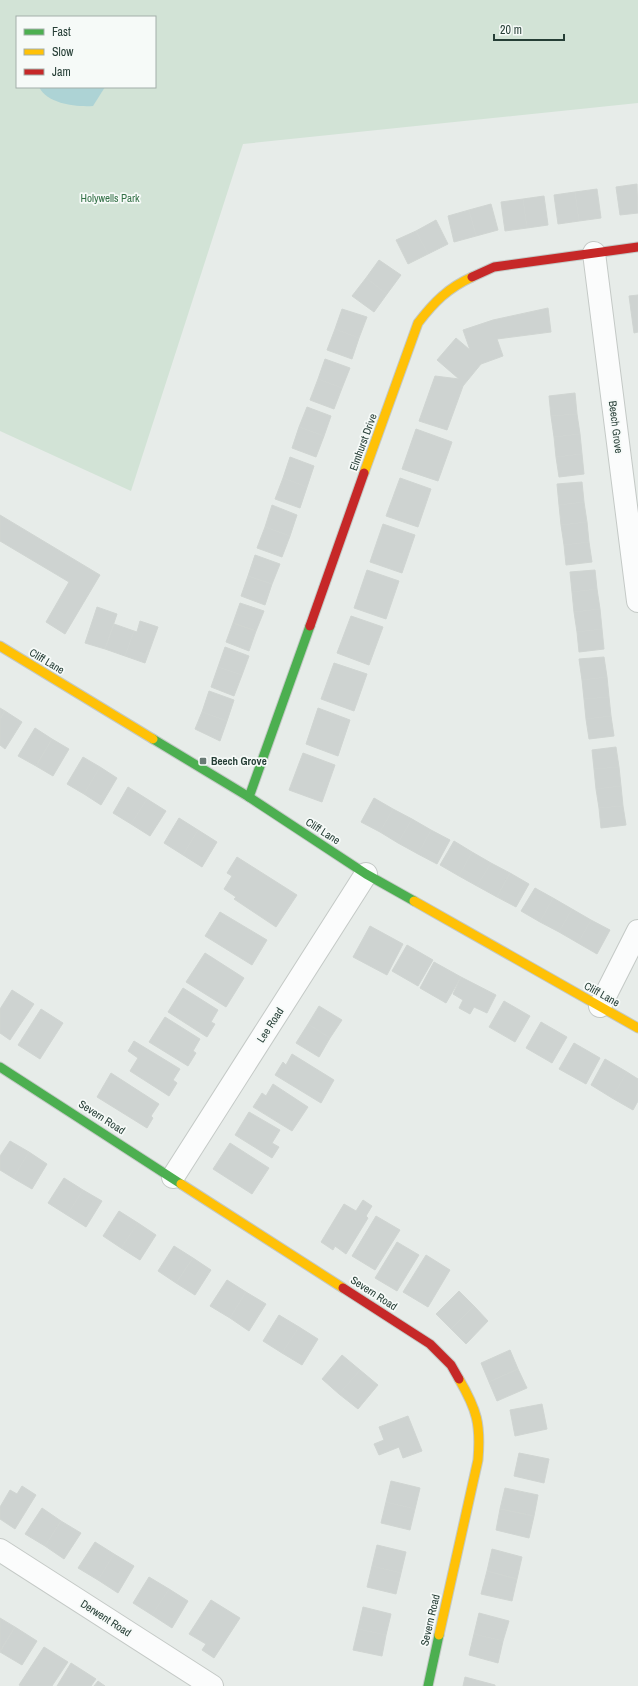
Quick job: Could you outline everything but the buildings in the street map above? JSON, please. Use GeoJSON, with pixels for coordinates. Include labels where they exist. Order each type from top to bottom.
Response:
{"type":"FeatureCollection","features":[{"type":"Feature","properties":{"kind":"street","name":"Elmhurst Drive"},"geometry":{"type":"LineString","coordinates":[[249,797],[418,323],[434,302],[458,283],[494,267],[638,247]]}},
{"type":"Feature","properties":{"kind":"street","name":"Beech Grove"},"geometry":{"type":"LineString","coordinates":[[594,253],[638,601]]}},
{"type":"Feature","properties":{"kind":"street","name":"Cliff Lane"},"geometry":{"type":"LineString","coordinates":[[0,646],[249,797],[366,874],[638,1028]]}},
{"type":"Feature","properties":{"kind":"street","name":"Lee Road"},"geometry":{"type":"LineString","coordinates":[[173,1177],[366,874]]}},
{"type":"Feature","properties":{"kind":"street"},"geometry":{"type":"LineString","coordinates":[[600,1006],[638,931]]}},
{"type":"Feature","properties":{"kind":"street","name":"Severn Road"},"geometry":{"type":"LineString","coordinates":[[0,1067],[173,1177],[430,1344],[451,1365],[476,1412],[480,1437],[478,1460],[428,1686]]}},
{"type":"Feature","properties":{"kind":"street","name":"Derwent Road"},"geometry":{"type":"LineString","coordinates":[[0,1550],[212,1686]]}},
{"type":"Feature","properties":{"kind":"green space","name":"Holywells Park"},"geometry":{"type":"Polygon","coordinates":[[[0,0],[638,0],[638,103],[243,144],[131,491],[0,431],[0,0]]]}},
{"type":"Feature","properties":{"kind":"water"},"geometry":{"type":"Polygon","coordinates":[[[40,88],[104,88],[93,106],[70,105],[55,101],[43,93],[40,88]]]}},
{"type":"Feature","properties":{"kind":"traffic: fast"},"geometry":{"type":"LineString","coordinates":[[249,797],[310,626]]}},
{"type":"Feature","properties":{"kind":"traffic: fast"},"geometry":{"type":"LineString","coordinates":[[153,739],[249,797],[366,874],[414,901]]}},
{"type":"Feature","properties":{"kind":"traffic: fast"},"geometry":{"type":"LineString","coordinates":[[0,1067],[181,1184]]}},
{"type":"Feature","properties":{"kind":"traffic: fast"},"geometry":{"type":"LineString","coordinates":[[428,1686],[439,1635]]}},
{"type":"Feature","properties":{"kind":"traffic: slow"},"geometry":{"type":"LineString","coordinates":[[364,473],[418,323],[442,296],[463,281],[472,277]]}},
{"type":"Feature","properties":{"kind":"traffic: slow"},"geometry":{"type":"LineString","coordinates":[[0,646],[153,739]]}},
{"type":"Feature","properties":{"kind":"traffic: slow"},"geometry":{"type":"LineString","coordinates":[[414,901],[638,1028]]}},
{"type":"Feature","properties":{"kind":"traffic: slow"},"geometry":{"type":"LineString","coordinates":[[181,1184],[343,1288]]}},
{"type":"Feature","properties":{"kind":"traffic: slow"},"geometry":{"type":"LineString","coordinates":[[439,1635],[478,1460],[479,1437],[474,1409],[459,1379]]}},
{"type":"Feature","properties":{"kind":"traffic: jam"},"geometry":{"type":"LineString","coordinates":[[472,277],[494,267],[638,247]]}},
{"type":"Feature","properties":{"kind":"traffic: jam"},"geometry":{"type":"LineString","coordinates":[[310,626],[364,473]]}},
{"type":"Feature","properties":{"kind":"traffic: jam"},"geometry":{"type":"LineString","coordinates":[[343,1288],[430,1344],[451,1365],[459,1379]]}},
{"type":"Feature","properties":{"kind":"place","name":"Beech Grove"},"geometry":{"type":"Point","coordinates":[203,761]}}]}
